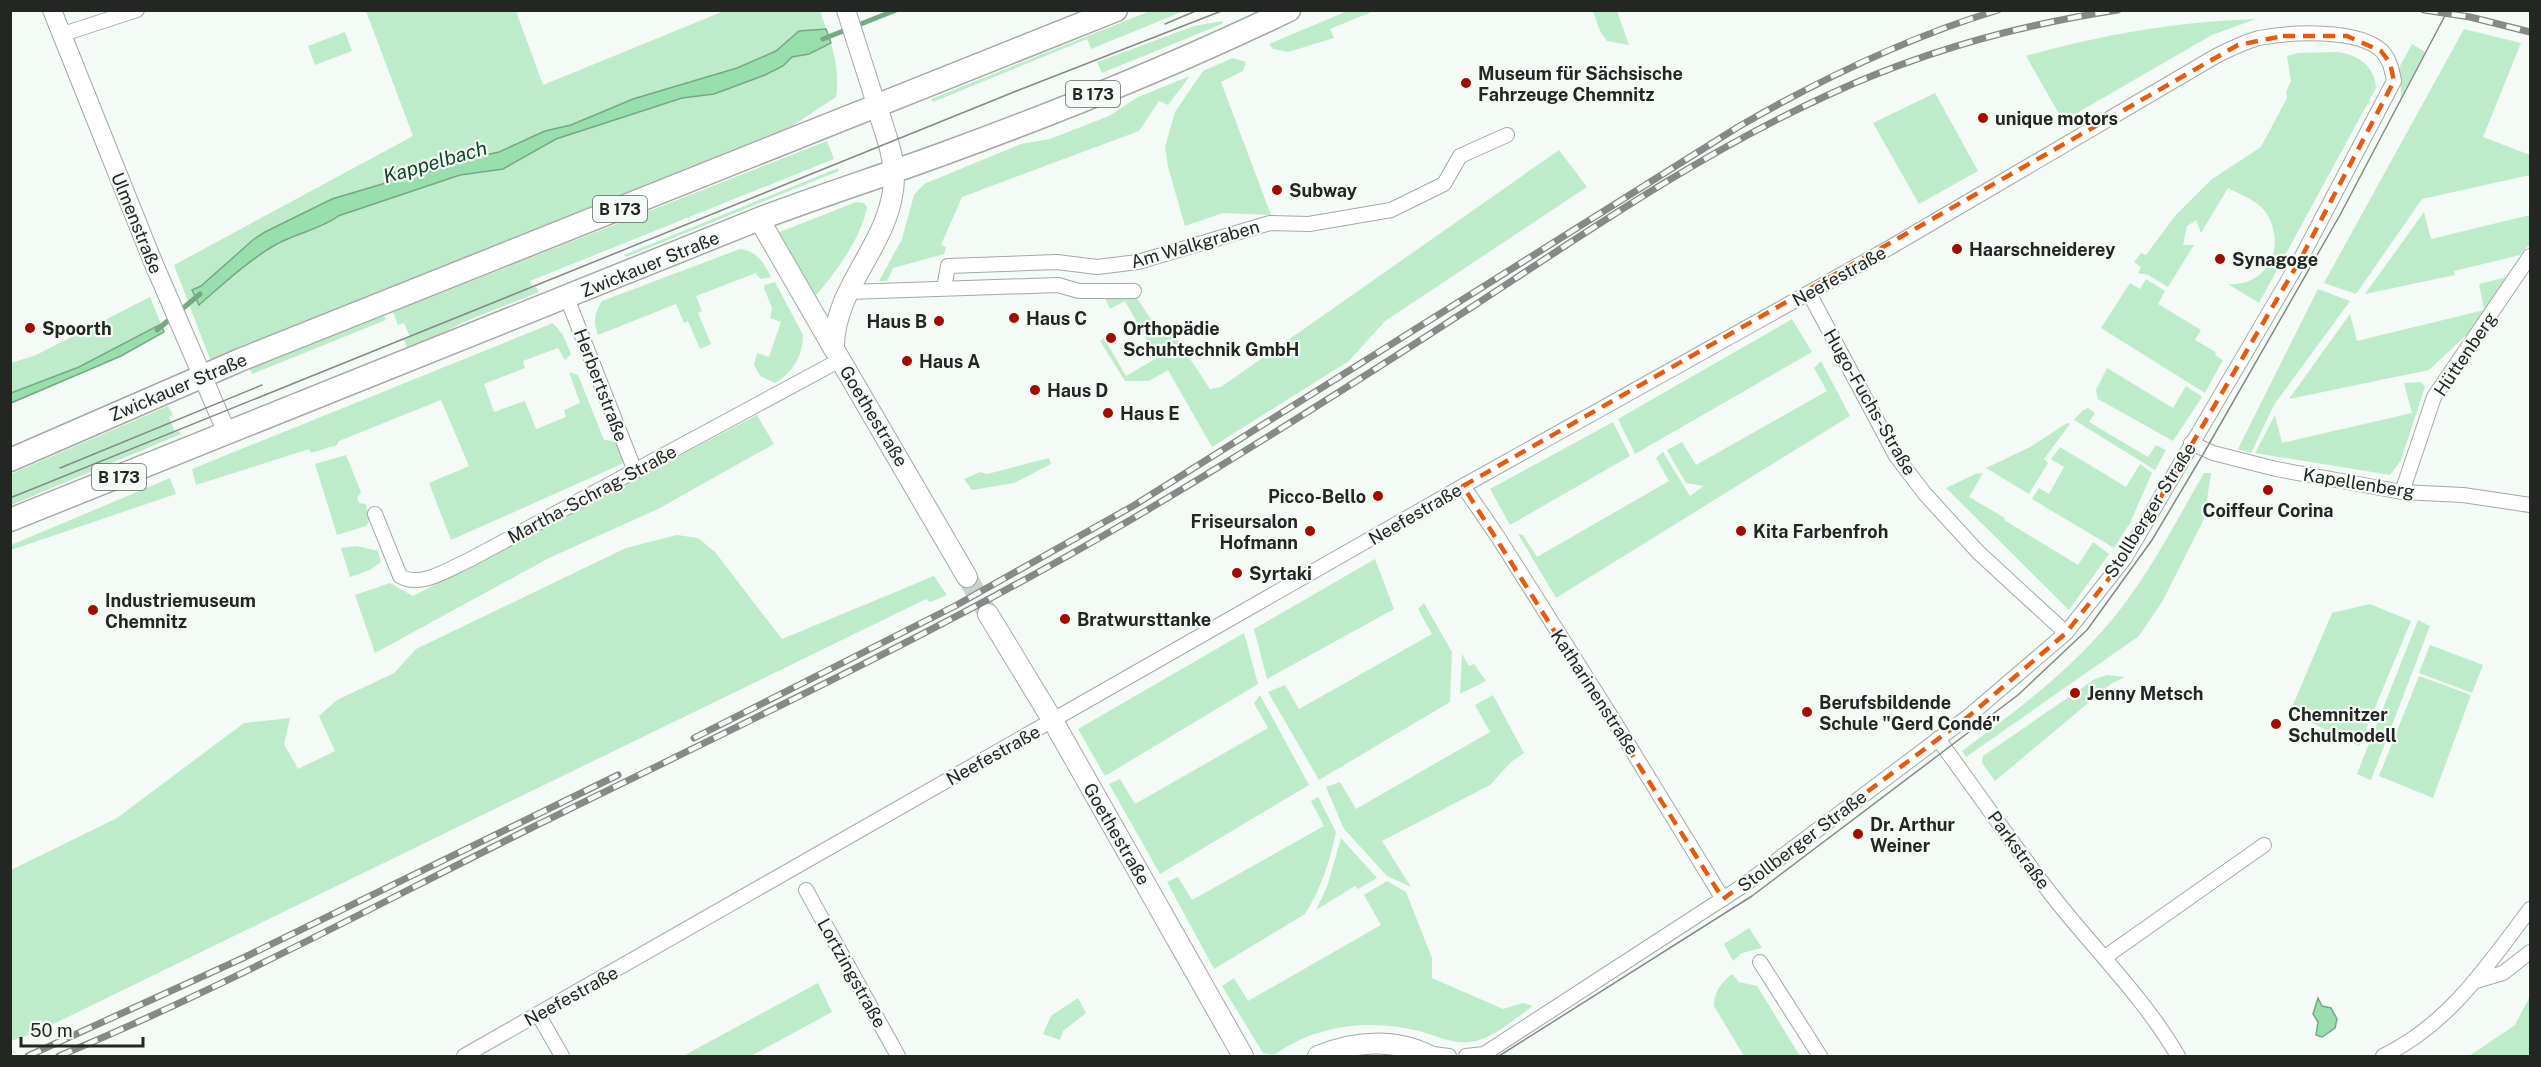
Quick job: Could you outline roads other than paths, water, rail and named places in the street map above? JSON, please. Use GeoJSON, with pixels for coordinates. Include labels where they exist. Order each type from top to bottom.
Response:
{"type":"FeatureCollection","features":[{"type":"Feature","properties":{"kind":"main road","name":"Zwickauer Straße"},"geometry":{"type":"LineString","coordinates":[[10,460],[203,376],[877,107],[1073,18],[1116,10]]}},
{"type":"Feature","properties":{"kind":"main road","name":"Zwickauer Straße"},"geometry":{"type":"LineString","coordinates":[[10,520],[759,219],[947,152],[1097,93],[1289,10]]}},
{"type":"Feature","properties":{"kind":"main road","name":"Goethestraße"},"geometry":{"type":"LineString","coordinates":[[837,354],[837,320],[848,291],[881,235],[892,198],[893,170],[889,143],[877,107]]}},
{"type":"Feature","properties":{"kind":"main road","name":"Goethestraße"},"geometry":{"type":"LineString","coordinates":[[759,219],[967,577]]}},
{"type":"Feature","properties":{"kind":"main road","name":"Goethestraße"},"geometry":{"type":"LineString","coordinates":[[988,614],[1053,721],[1243,1056]]}},
{"type":"Feature","properties":{"kind":"main road"},"geometry":{"type":"LineString","coordinates":[[1318,1056],[1338,1048],[1384,1042],[1427,1055]]}},
{"type":"Feature","properties":{"kind":"street","name":"Ulmenstraße"},"geometry":{"type":"LineString","coordinates":[[52,10],[60,35],[226,434]]}},
{"type":"Feature","properties":{"kind":"street"},"geometry":{"type":"LineString","coordinates":[[60,35],[137,10]]}},
{"type":"Feature","properties":{"kind":"street"},"geometry":{"type":"LineString","coordinates":[[847,14],[877,107]]}},
{"type":"Feature","properties":{"kind":"street","name":"Neefestraße"},"geometry":{"type":"LineString","coordinates":[[464,1056],[1463,486],[1809,292],[2238,45],[2259,38],[2327,34],[2365,42],[2381,51]]}},
{"type":"Feature","properties":{"kind":"street","name":"Stollberger Straße"},"geometry":{"type":"LineString","coordinates":[[1466,1056],[1484,1054],[1723,899],[2001,691],[2066,633],[2125,558],[2300,260],[2394,81],[2390,63],[2381,51]]}},
{"type":"Feature","properties":{"kind":"street","name":"Am Walkgraben"},"geometry":{"type":"LineString","coordinates":[[944,288],[948,266],[1057,262],[1097,267],[1138,262],[1270,223],[1309,224],[1391,210],[1444,184],[1460,156],[1508,135]]}},
{"type":"Feature","properties":{"kind":"street","name":"Hüttenberg"},"geometry":{"type":"LineString","coordinates":[[2402,492],[2434,397],[2530,256]]}},
{"type":"Feature","properties":{"kind":"street","name":"Am Walkgraben"},"geometry":{"type":"LineString","coordinates":[[848,291],[1058,285],[1079,291],[1134,291]]}},
{"type":"Feature","properties":{"kind":"street","name":"Hugo-Fuchs-Straße"},"geometry":{"type":"LineString","coordinates":[[1809,292],[1896,456],[1925,494],[1979,553],[2066,633]]}},
{"type":"Feature","properties":{"kind":"street","name":"Herbertstraße"},"geometry":{"type":"LineString","coordinates":[[567,298],[635,471]]}},
{"type":"Feature","properties":{"kind":"street","name":"Martha-Schrag-Straße"},"geometry":{"type":"LineString","coordinates":[[375,514],[400,576],[409,582],[419,582],[471,559],[635,471],[837,354]]}},
{"type":"Feature","properties":{"kind":"street","name":"Kapellenberg"},"geometry":{"type":"LineString","coordinates":[[2191,443],[2213,453],[2276,469],[2402,492],[2463,495],[2530,506]]}},
{"type":"Feature","properties":{"kind":"street","name":"Katharinenstraße"},"geometry":{"type":"LineString","coordinates":[[1463,486],[1498,537],[1614,721],[1723,899]]}},
{"type":"Feature","properties":{"kind":"street","name":"Parkstraße"},"geometry":{"type":"LineString","coordinates":[[1938,739],[2055,899],[2105,957],[2163,1032],[2178,1056]]}},
{"type":"Feature","properties":{"kind":"street"},"geometry":{"type":"LineString","coordinates":[[2105,957],[2264,845]]}},
{"type":"Feature","properties":{"kind":"street","name":"Lortzingstraße"},"geometry":{"type":"LineString","coordinates":[[806,890],[898,1056]]}},
{"type":"Feature","properties":{"kind":"street"},"geometry":{"type":"LineString","coordinates":[[2383,1056],[2438,1022],[2476,981],[2530,909]]}},
{"type":"Feature","properties":{"kind":"street"},"geometry":{"type":"LineString","coordinates":[[2476,981],[2504,973],[2530,952]]}},
{"type":"Feature","properties":{"kind":"street"},"geometry":{"type":"LineString","coordinates":[[1760,962],[1820,1056]]}},
{"type":"Feature","properties":{"kind":"street"},"geometry":{"type":"LineString","coordinates":[[538,1014],[562,1056]]}},
{"type":"Feature","properties":{"kind":"street"},"geometry":{"type":"LineString","coordinates":[[1427,1055],[1449,1056]]}},
{"type":"Feature","properties":{"kind":"waterway","name":"Kappelbach"},"geometry":{"type":"LineString","coordinates":[[823,39],[896,10]]}},
{"type":"Feature","properties":{"kind":"waterway","name":"Kappelbach"},"geometry":{"type":"LineString","coordinates":[[157,330],[200,294]]}},
{"type":"Feature","properties":{"kind":"tunnel"},"geometry":{"type":"LineString","coordinates":[[967,577],[988,614]]}},
{"type":"Feature","properties":{"kind":"tram line"},"geometry":{"type":"LineString","coordinates":[[1165,24],[1198,10]]}},
{"type":"Feature","properties":{"kind":"tram line"},"geometry":{"type":"LineString","coordinates":[[10,498],[1019,90],[1224,10]]}},
{"type":"Feature","properties":{"kind":"tram line"},"geometry":{"type":"LineString","coordinates":[[1499,1056],[1752,896],[2018,695],[2087,630],[2152,540],[2205,451],[2340,215],[2448,10]]}},
{"type":"Feature","properties":{"kind":"tram line"},"geometry":{"type":"LineString","coordinates":[[60,468],[262,385]]}},
{"type":"Feature","properties":{"kind":"railway"},"geometry":{"type":"LineString","coordinates":[[694,738],[955,606],[1133,506],[1769,109],[1832,76],[1897,47],[1998,10]]}},
{"type":"Feature","properties":{"kind":"railway"},"geometry":{"type":"LineString","coordinates":[[59,1056],[178,1003],[297,946],[834,679],[1059,561],[1306,413],[1649,192],[1782,117],[1863,80],[1934,53],[2007,32],[2118,10]]}},
{"type":"Feature","properties":{"kind":"railway"},"geometry":{"type":"LineString","coordinates":[[2424,10],[2470,17],[2530,32]]}},
{"type":"Feature","properties":{"kind":"railway"},"geometry":{"type":"LineString","coordinates":[[28,1056],[243,958],[618,775]]}},
{"type":"Feature","properties":{"kind":"place","name":"Museum für Sächsische Fahrzeuge Chemnitz"},"geometry":{"type":"Point","coordinates":[1466,83]}},
{"type":"Feature","properties":{"kind":"place","name":"unique motors"},"geometry":{"type":"Point","coordinates":[1983,118]}},
{"type":"Feature","properties":{"kind":"place","name":"Subway"},"geometry":{"type":"Point","coordinates":[1277,190]}},
{"type":"Feature","properties":{"kind":"place","name":"Haarschneiderey"},"geometry":{"type":"Point","coordinates":[1957,249]}},
{"type":"Feature","properties":{"kind":"place","name":"Synagoge"},"geometry":{"type":"Point","coordinates":[2220,259]}},
{"type":"Feature","properties":{"kind":"place","name":"Haus C"},"geometry":{"type":"Point","coordinates":[1014,318]}},
{"type":"Feature","properties":{"kind":"place","name":"Haus B"},"geometry":{"type":"Point","coordinates":[939,321]}},
{"type":"Feature","properties":{"kind":"place","name":"Spoorth"},"geometry":{"type":"Point","coordinates":[30,328]}},
{"type":"Feature","properties":{"kind":"place","name":"Orthopädie Schuhtechnik GmbH"},"geometry":{"type":"Point","coordinates":[1111,338]}},
{"type":"Feature","properties":{"kind":"place","name":"Haus A"},"geometry":{"type":"Point","coordinates":[907,361]}},
{"type":"Feature","properties":{"kind":"place","name":"Haus D"},"geometry":{"type":"Point","coordinates":[1035,390]}},
{"type":"Feature","properties":{"kind":"place","name":"Haus E"},"geometry":{"type":"Point","coordinates":[1108,413]}},
{"type":"Feature","properties":{"kind":"place","name":"Coiffeur Corina"},"geometry":{"type":"Point","coordinates":[2268,490]}},
{"type":"Feature","properties":{"kind":"place","name":"Picco-Bello"},"geometry":{"type":"Point","coordinates":[1378,496]}},
{"type":"Feature","properties":{"kind":"place","name":"Friseursalon Hofmann"},"geometry":{"type":"Point","coordinates":[1310,531]}},
{"type":"Feature","properties":{"kind":"place","name":"Kita Farbenfroh"},"geometry":{"type":"Point","coordinates":[1741,531]}},
{"type":"Feature","properties":{"kind":"place","name":"Syrtaki"},"geometry":{"type":"Point","coordinates":[1237,573]}},
{"type":"Feature","properties":{"kind":"place","name":"Industriemuseum Chemnitz"},"geometry":{"type":"Point","coordinates":[93,610]}},
{"type":"Feature","properties":{"kind":"place","name":"Bratwursttanke"},"geometry":{"type":"Point","coordinates":[1065,619]}},
{"type":"Feature","properties":{"kind":"place","name":"Jenny Metsch"},"geometry":{"type":"Point","coordinates":[2075,693]}},
{"type":"Feature","properties":{"kind":"place","name":"Berufsbildende Schule \"Gerd Condé\""},"geometry":{"type":"Point","coordinates":[1807,712]}},
{"type":"Feature","properties":{"kind":"place","name":"Chemnitzer Schulmodell"},"geometry":{"type":"Point","coordinates":[2276,724]}},
{"type":"Feature","properties":{"kind":"place","name":"Dr. Arthur Weiner"},"geometry":{"type":"Point","coordinates":[1858,834]}}]}
